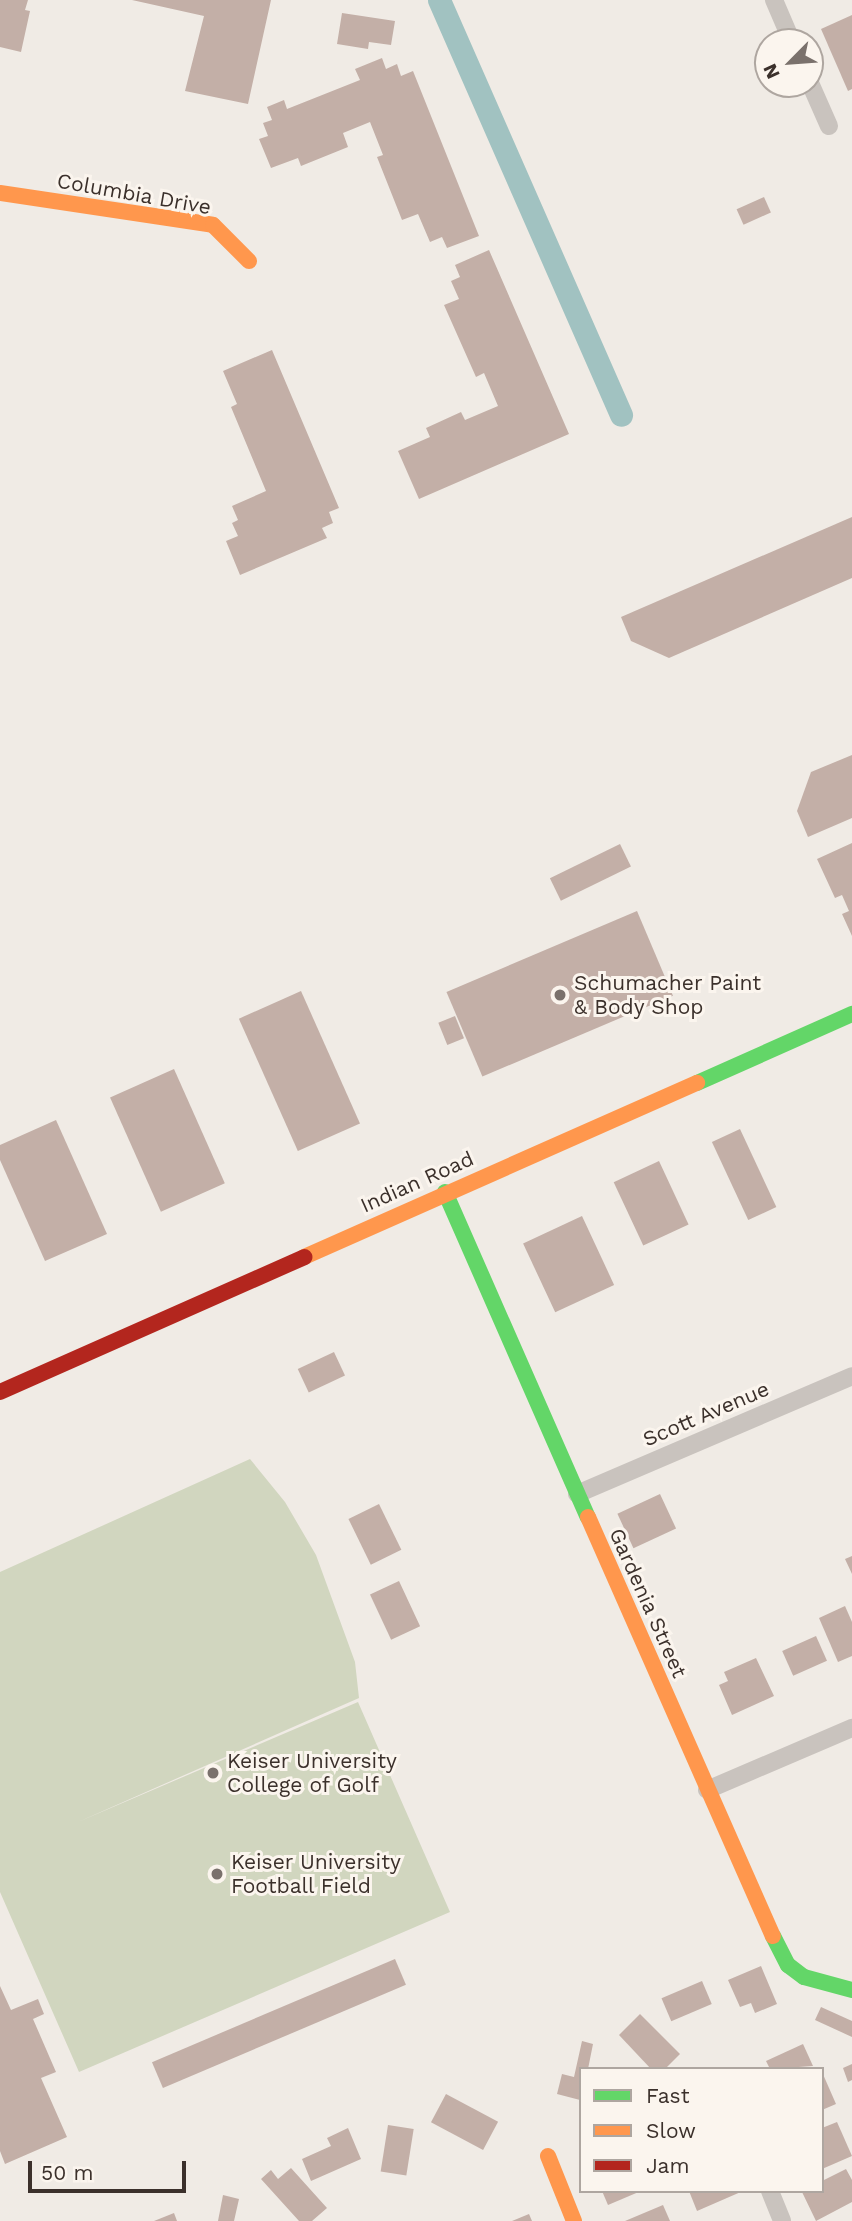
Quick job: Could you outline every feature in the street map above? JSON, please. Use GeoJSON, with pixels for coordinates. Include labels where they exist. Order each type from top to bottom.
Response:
{"type":"FeatureCollection","features":[{"type":"Feature","properties":{"kind":"street"},"geometry":{"type":"LineString","coordinates":[[774,0],[786,28]]}},
{"type":"Feature","properties":{"kind":"street"},"geometry":{"type":"LineString","coordinates":[[817,98],[829,126]]}},
{"type":"Feature","properties":{"kind":"street","name":"Columbia Drive"},"geometry":{"type":"LineString","coordinates":[[0,193],[213,225],[249,261]]}},
{"type":"Feature","properties":{"kind":"street","name":"Indian Road"},"geometry":{"type":"LineString","coordinates":[[0,1392],[445,1192],[852,1014]]}},
{"type":"Feature","properties":{"kind":"street","name":"Gardenia Street"},"geometry":{"type":"LineString","coordinates":[[445,1192],[707,1790],[788,1965],[804,1977],[852,1990]]}},
{"type":"Feature","properties":{"kind":"street","name":"Scott Avenue"},"geometry":{"type":"LineString","coordinates":[[577,1494],[852,1376]]}},
{"type":"Feature","properties":{"kind":"street"},"geometry":{"type":"LineString","coordinates":[[707,1790],[852,1728]]}},
{"type":"Feature","properties":{"kind":"street"},"geometry":{"type":"LineString","coordinates":[[548,2156],[574,2221]]}},
{"type":"Feature","properties":{"kind":"street"},"geometry":{"type":"LineString","coordinates":[[771,2193],[782,2221]]}},
{"type":"Feature","properties":{"kind":"green space","name":"Keiser University College of Golf"},"geometry":{"type":"Polygon","coordinates":[[[250,1459],[285,1502],[316,1555],[355,1662],[359,1698],[78,1822],[358,1702],[450,1912],[79,2072],[0,1892],[0,1572],[250,1459]]]}},
{"type":"Feature","properties":{"kind":"building"},"geometry":{"type":"Polygon","coordinates":[[[0,0],[28,0],[25,10],[30,11],[21,52],[0,47],[0,0]]]}},
{"type":"Feature","properties":{"kind":"building"},"geometry":{"type":"Polygon","coordinates":[[[132,0],[271,0],[248,104],[185,91],[204,16],[132,0]]]}},
{"type":"Feature","properties":{"kind":"building"},"geometry":{"type":"Polygon","coordinates":[[[342,13],[395,21],[391,45],[369,42],[368,49],[337,44],[342,13]]]}},
{"type":"Feature","properties":{"kind":"building"},"geometry":{"type":"Polygon","coordinates":[[[852,15],[852,89],[848,91],[824,36],[823,28],[852,15]]]}},
{"type":"Feature","properties":{"kind":"building"},"geometry":{"type":"Polygon","coordinates":[[[382,58],[386,69],[397,64],[401,76],[413,71],[479,236],[447,248],[442,237],[430,242],[418,214],[402,220],[377,157],[383,155],[370,122],[343,133],[348,147],[301,166],[298,158],[271,168],[259,139],[268,136],[263,123],[272,120],[267,107],[284,100],[287,109],[360,80],[355,69],[382,58]]]}},
{"type":"Feature","properties":{"kind":"building"},"geometry":{"type":"Polygon","coordinates":[[[764,197],[771,213],[744,225],[737,209],[764,197]]]}},
{"type":"Feature","properties":{"kind":"building"},"geometry":{"type":"Polygon","coordinates":[[[489,250],[569,434],[419,499],[398,451],[430,437],[426,428],[461,412],[465,420],[498,406],[484,373],[476,377],[444,305],[459,299],[451,281],[460,277],[455,265],[489,250]]]}},
{"type":"Feature","properties":{"kind":"building"},"geometry":{"type":"Polygon","coordinates":[[[272,350],[339,508],[329,512],[333,523],[322,528],[327,538],[240,575],[226,541],[238,536],[232,523],[238,520],[232,506],[266,491],[231,407],[237,404],[223,371],[272,350]]]}},
{"type":"Feature","properties":{"kind":"building"},"geometry":{"type":"Polygon","coordinates":[[[852,517],[852,578],[669,658],[631,641],[621,617],[852,517]]]}},
{"type":"Feature","properties":{"kind":"building"},"geometry":{"type":"Polygon","coordinates":[[[852,755],[852,818],[808,837],[797,811],[811,772],[852,755]]]}},
{"type":"Feature","properties":{"kind":"building"},"geometry":{"type":"Polygon","coordinates":[[[852,843],[852,936],[842,914],[849,911],[842,895],[835,898],[817,859],[852,843]]]}},
{"type":"Feature","properties":{"kind":"building"},"geometry":{"type":"Polygon","coordinates":[[[620,844],[631,866],[561,901],[550,878],[620,844]]]}},
{"type":"Feature","properties":{"kind":"building","name":"Schumacher Paint & Body Shop"},"geometry":{"type":"Polygon","coordinates":[[[637,911],[673,996],[482,1077],[446,992],[637,911]]]}},
{"type":"Feature","properties":{"kind":"building"},"geometry":{"type":"Polygon","coordinates":[[[301,991],[360,1123],[298,1151],[239,1019],[301,991]]]}},
{"type":"Feature","properties":{"kind":"building"},"geometry":{"type":"Polygon","coordinates":[[[455,1016],[464,1038],[447,1045],[438,1023],[455,1016]]]}},
{"type":"Feature","properties":{"kind":"building"},"geometry":{"type":"Polygon","coordinates":[[[174,1069],[225,1183],[161,1212],[110,1097],[174,1069]]]}},
{"type":"Feature","properties":{"kind":"building"},"geometry":{"type":"Polygon","coordinates":[[[56,1120],[107,1234],[45,1261],[0,1160],[0,1145],[56,1120]]]}},
{"type":"Feature","properties":{"kind":"building"},"geometry":{"type":"Polygon","coordinates":[[[740,1129],[776,1207],[748,1220],[712,1142],[740,1129]]]}},
{"type":"Feature","properties":{"kind":"building"},"geometry":{"type":"Polygon","coordinates":[[[659,1161],[689,1224],[643,1246],[614,1182],[659,1161]]]}},
{"type":"Feature","properties":{"kind":"building"},"geometry":{"type":"Polygon","coordinates":[[[582,1216],[614,1285],[555,1312],[523,1243],[582,1216]]]}},
{"type":"Feature","properties":{"kind":"building"},"geometry":{"type":"Polygon","coordinates":[[[334,1352],[345,1376],[309,1392],[298,1369],[334,1352]]]}},
{"type":"Feature","properties":{"kind":"building"},"geometry":{"type":"Polygon","coordinates":[[[660,1494],[676,1528],[633,1548],[617,1514],[660,1494]]]}},
{"type":"Feature","properties":{"kind":"building"},"geometry":{"type":"Polygon","coordinates":[[[379,1504],[401,1550],[371,1565],[348,1519],[379,1504]]]}},
{"type":"Feature","properties":{"kind":"building"},"geometry":{"type":"Polygon","coordinates":[[[852,1556],[852,1574],[845,1559],[852,1556]]]}},
{"type":"Feature","properties":{"kind":"building"},"geometry":{"type":"Polygon","coordinates":[[[399,1581],[420,1626],[391,1640],[370,1595],[399,1581]]]}},
{"type":"Feature","properties":{"kind":"building"},"geometry":{"type":"Polygon","coordinates":[[[845,1606],[852,1622],[852,1656],[838,1662],[819,1618],[845,1606]]]}},
{"type":"Feature","properties":{"kind":"building"},"geometry":{"type":"Polygon","coordinates":[[[816,1636],[827,1661],[793,1676],[782,1651],[816,1636]]]}},
{"type":"Feature","properties":{"kind":"building"},"geometry":{"type":"Polygon","coordinates":[[[756,1658],[774,1696],[732,1715],[719,1685],[728,1681],[724,1672],[756,1658]]]}},
{"type":"Feature","properties":{"kind":"building","name":"Keiser University Football Field"},"geometry":{"type":"Polygon","coordinates":[[[395,1959],[406,1985],[163,2088],[152,2062],[395,1959]]]}},
{"type":"Feature","properties":{"kind":"building"},"geometry":{"type":"Polygon","coordinates":[[[761,1966],[777,2004],[755,2013],[751,2003],[740,2007],[728,1980],[761,1966]]]}},
{"type":"Feature","properties":{"kind":"building"},"geometry":{"type":"Polygon","coordinates":[[[702,1981],[712,2004],[671,2021],[661,1998],[702,1981]]]}},
{"type":"Feature","properties":{"kind":"building"},"geometry":{"type":"Polygon","coordinates":[[[0,1986],[11,2010],[38,1999],[44,2014],[33,2019],[56,2072],[41,2078],[67,2137],[5,2164],[0,2151],[0,1986]]]}},
{"type":"Feature","properties":{"kind":"building"},"geometry":{"type":"Polygon","coordinates":[[[821,2007],[852,2021],[852,2037],[815,2020],[821,2007]]]}},
{"type":"Feature","properties":{"kind":"building"},"geometry":{"type":"Polygon","coordinates":[[[640,2014],[680,2054],[667,2067],[649,2067],[619,2035],[640,2014]]]}},
{"type":"Feature","properties":{"kind":"building"},"geometry":{"type":"Polygon","coordinates":[[[582,2041],[593,2044],[588,2067],[579,2067],[579,2100],[557,2094],[562,2074],[574,2077],[582,2041]]]}},
{"type":"Feature","properties":{"kind":"building"},"geometry":{"type":"Polygon","coordinates":[[[803,2044],[813,2066],[769,2067],[766,2061],[803,2044]]]}},
{"type":"Feature","properties":{"kind":"building"},"geometry":{"type":"Polygon","coordinates":[[[852,2064],[852,2080],[848,2082],[843,2068],[852,2064]]]}},
{"type":"Feature","properties":{"kind":"building"},"geometry":{"type":"Polygon","coordinates":[[[824,2077],[836,2104],[824,2109],[824,2077]]]}},
{"type":"Feature","properties":{"kind":"building"},"geometry":{"type":"Polygon","coordinates":[[[446,2094],[498,2122],[483,2150],[431,2122],[446,2094]]]}},
{"type":"Feature","properties":{"kind":"building"},"geometry":{"type":"Polygon","coordinates":[[[837,2122],[852,2156],[824,2168],[824,2127],[837,2122]]]}},
{"type":"Feature","properties":{"kind":"building"},"geometry":{"type":"Polygon","coordinates":[[[388,2125],[414,2129],[406,2175],[381,2171],[388,2125]]]}},
{"type":"Feature","properties":{"kind":"building"},"geometry":{"type":"Polygon","coordinates":[[[348,2128],[361,2159],[311,2181],[302,2159],[331,2146],[327,2138],[348,2128]]]}},
{"type":"Feature","properties":{"kind":"building"},"geometry":{"type":"Polygon","coordinates":[[[291,2168],[327,2208],[312,2221],[299,2221],[261,2179],[271,2170],[278,2179],[291,2168]]]}},
{"type":"Feature","properties":{"kind":"building"},"geometry":{"type":"Polygon","coordinates":[[[846,2169],[852,2180],[852,2202],[816,2221],[802,2193],[824,2193],[824,2180],[846,2169]]]}},
{"type":"Feature","properties":{"kind":"building"},"geometry":{"type":"Polygon","coordinates":[[[603,2193],[636,2193],[608,2205],[603,2193]]]}},
{"type":"Feature","properties":{"kind":"building"},"geometry":{"type":"Polygon","coordinates":[[[690,2193],[738,2193],[697,2211],[690,2193]]]}},
{"type":"Feature","properties":{"kind":"building"},"geometry":{"type":"Polygon","coordinates":[[[223,2195],[239,2199],[234,2221],[218,2221],[223,2195]]]}},
{"type":"Feature","properties":{"kind":"building"},"geometry":{"type":"Polygon","coordinates":[[[663,2205],[670,2221],[625,2221],[663,2205]]]}},
{"type":"Feature","properties":{"kind":"building"},"geometry":{"type":"Polygon","coordinates":[[[174,2213],[177,2221],[154,2221],[174,2213]]]}},
{"type":"Feature","properties":{"kind":"building"},"geometry":{"type":"Polygon","coordinates":[[[529,2214],[532,2221],[512,2221],[529,2214]]]}},
{"type":"Feature","properties":{"kind":"waterway"},"geometry":{"type":"LineString","coordinates":[[439,0],[621,415]]}},
{"type":"Feature","properties":{"kind":"traffic: fast"},"geometry":{"type":"LineString","coordinates":[[697,1083],[852,1014]]}},
{"type":"Feature","properties":{"kind":"traffic: fast"},"geometry":{"type":"LineString","coordinates":[[445,1192],[588,1517]]}},
{"type":"Feature","properties":{"kind":"traffic: fast"},"geometry":{"type":"LineString","coordinates":[[773,1936],[788,1965],[804,1977],[852,1990]]}},
{"type":"Feature","properties":{"kind":"traffic: slow"},"geometry":{"type":"LineString","coordinates":[[0,193],[213,225],[249,261]]}},
{"type":"Feature","properties":{"kind":"traffic: slow"},"geometry":{"type":"LineString","coordinates":[[304,1257],[697,1083]]}},
{"type":"Feature","properties":{"kind":"traffic: slow"},"geometry":{"type":"LineString","coordinates":[[588,1517],[773,1936]]}},
{"type":"Feature","properties":{"kind":"traffic: slow"},"geometry":{"type":"LineString","coordinates":[[548,2156],[574,2221]]}},
{"type":"Feature","properties":{"kind":"traffic: jam"},"geometry":{"type":"LineString","coordinates":[[0,1392],[304,1257]]}},
{"type":"Feature","properties":{"kind":"place","name":"Schumacher Paint & Body Shop"},"geometry":{"type":"Point","coordinates":[560,995]}},
{"type":"Feature","properties":{"kind":"place","name":"Keiser University College of Golf"},"geometry":{"type":"Point","coordinates":[213,1773]}},
{"type":"Feature","properties":{"kind":"place","name":"Keiser University Football Field"},"geometry":{"type":"Point","coordinates":[217,1874]}}]}
